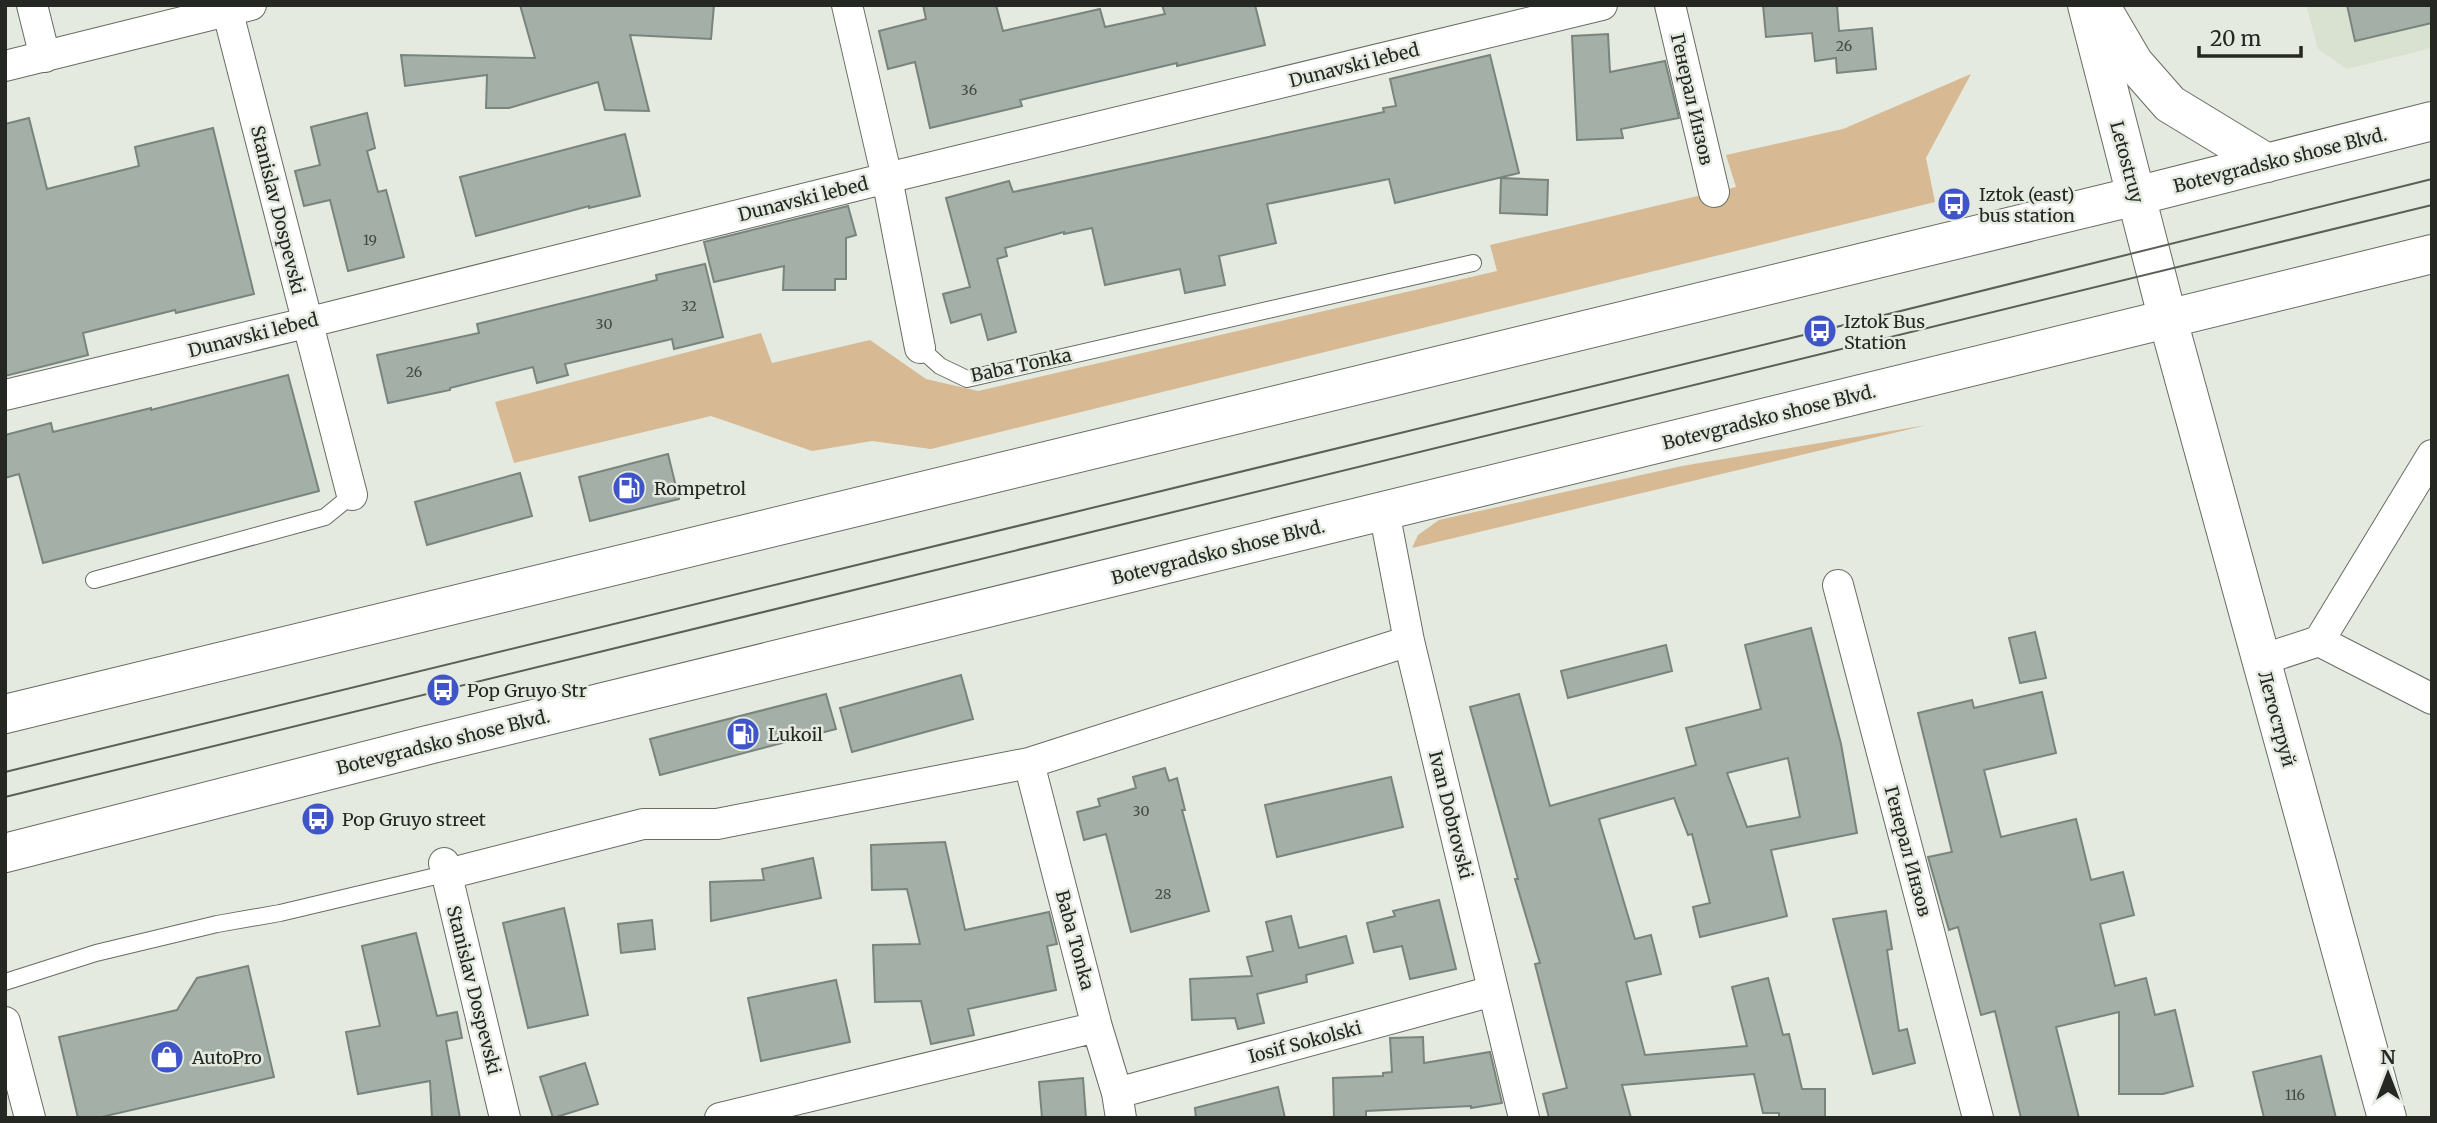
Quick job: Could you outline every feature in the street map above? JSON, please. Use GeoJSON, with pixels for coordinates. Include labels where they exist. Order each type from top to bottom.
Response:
{"type":"FeatureCollection","features":[{"type":"Feature","properties":{"kind":"main road","name":"Letostruy"},"geometry":{"type":"LineString","coordinates":[[2087,5],[2168,320]]}},
{"type":"Feature","properties":{"kind":"main road"},"geometry":{"type":"LineString","coordinates":[[2100,5],[2134,63],[2170,104],[2267,163]]}},
{"type":"Feature","properties":{"kind":"main road","name":"Botevgradsko shose Blvd."},"geometry":{"type":"LineString","coordinates":[[5,714],[2136,196],[2432,121]]}},
{"type":"Feature","properties":{"kind":"main road","name":"Botevgradsko shose Blvd."},"geometry":{"type":"LineString","coordinates":[[5,853],[424,746],[2432,254]]}},
{"type":"Feature","properties":{"kind":"main road","name":"Летоструй"},"geometry":{"type":"LineString","coordinates":[[2168,320],[2387,1118]]}},
{"type":"Feature","properties":{"kind":"street"},"geometry":{"type":"LineString","coordinates":[[32,5],[45,57]]}},
{"type":"Feature","properties":{"kind":"street","name":"Baba Tonka"},"geometry":{"type":"LineString","coordinates":[[847,5],[887,178],[920,348]]}},
{"type":"Feature","properties":{"kind":"street","name":"Dunavski lebed"},"geometry":{"type":"LineString","coordinates":[[5,395],[1602,5]]}},
{"type":"Feature","properties":{"kind":"street","name":"Генерал Инзов"},"geometry":{"type":"LineString","coordinates":[[1670,5],[1714,192]]}},
{"type":"Feature","properties":{"kind":"street"},"geometry":{"type":"LineString","coordinates":[[5,66],[235,8]]}},
{"type":"Feature","properties":{"kind":"street","name":"Stanislav Dospevski"},"geometry":{"type":"LineString","coordinates":[[235,8],[306,323],[352,495]]}},
{"type":"Feature","properties":{"kind":"street"},"geometry":{"type":"LineString","coordinates":[[2261,660],[2319,641],[2432,455]]}},
{"type":"Feature","properties":{"kind":"street","name":"Ivan Dobrovski"},"geometry":{"type":"LineString","coordinates":[[1384,511],[1409,641],[1524,1118]]}},
{"type":"Feature","properties":{"kind":"street","name":"Генерал Инзов"},"geometry":{"type":"LineString","coordinates":[[1838,585],[1978,1118]]}},
{"type":"Feature","properties":{"kind":"street"},"geometry":{"type":"LineString","coordinates":[[451,869],[643,824],[717,824],[1029,763],[1409,641]]}},
{"type":"Feature","properties":{"kind":"street"},"geometry":{"type":"LineString","coordinates":[[2319,641],[2432,699]]}},
{"type":"Feature","properties":{"kind":"street","name":"Baba Tonka"},"geometry":{"type":"LineString","coordinates":[[1029,763],[1119,1105]]}},
{"type":"Feature","properties":{"kind":"street","name":"Stanislav Dospevski"},"geometry":{"type":"LineString","coordinates":[[451,869],[505,1118]]}},
{"type":"Feature","properties":{"kind":"street","name":"Iosif Sokolski"},"geometry":{"type":"LineString","coordinates":[[1119,1105],[1493,991]]}},
{"type":"Feature","properties":{"kind":"street"},"geometry":{"type":"LineString","coordinates":[[5,1022],[30,1118]]}},
{"type":"Feature","properties":{"kind":"street"},"geometry":{"type":"LineString","coordinates":[[720,1118],[1097,1027]]}},
{"type":"Feature","properties":{"kind":"lane","name":"Baba Tonka"},"geometry":{"type":"LineString","coordinates":[[920,348],[940,366],[967,379],[1472,264]]}},
{"type":"Feature","properties":{"kind":"lane"},"geometry":{"type":"LineString","coordinates":[[94,580],[325,517],[352,495]]}},
{"type":"Feature","properties":{"kind":"lane"},"geometry":{"type":"LineString","coordinates":[[5,982],[96,953],[217,924],[280,914],[451,869]]}},
{"type":"Feature","properties":{"kind":"shaded area"},"geometry":{"type":"Polygon","coordinates":[[[2306,5],[2432,5],[2432,48],[2347,69],[2318,49],[2306,5]]]}},
{"type":"Feature","properties":{"kind":"shaded area"},"geometry":{"type":"Polygon","coordinates":[[[1971,74],[1926,158],[1935,202],[931,449],[872,441],[812,451],[711,416],[514,463],[495,402],[761,333],[772,363],[870,340],[926,379],[978,391],[1497,271],[1490,245],[1736,187],[1726,155],[1843,129],[1971,74]]]}},
{"type":"Feature","properties":{"kind":"shaded area"},"geometry":{"type":"Polygon","coordinates":[[[1927,425],[1412,548],[1418,535],[1439,520],[1682,466],[1927,425]]]}},
{"type":"Feature","properties":{"kind":"building"},"geometry":{"type":"Polygon","coordinates":[[[520,5],[714,5],[711,39],[630,35],[649,111],[605,110],[598,82],[509,108],[486,108],[487,75],[405,86],[401,55],[535,58],[520,5]]]}},
{"type":"Feature","properties":{"kind":"building"},"geometry":{"type":"Polygon","coordinates":[[[923,5],[996,5],[1003,31],[1100,9],[1105,27],[1165,14],[1162,5],[1255,5],[1265,45],[1020,100],[1022,106],[930,128],[915,62],[888,69],[879,31],[926,19],[923,5]]]}},
{"type":"Feature","properties":{"kind":"building"},"geometry":{"type":"Polygon","coordinates":[[[1763,5],[1837,5],[1839,31],[1872,28],[1876,69],[1837,73],[1836,58],[1815,61],[1812,33],[1766,37],[1763,5]]]}},
{"type":"Feature","properties":{"kind":"building"},"geometry":{"type":"Polygon","coordinates":[[[2347,5],[2432,5],[2432,23],[2355,41],[2347,5]]]}},
{"type":"Feature","properties":{"kind":"building"},"geometry":{"type":"Polygon","coordinates":[[[1608,34],[1610,72],[1665,61],[1679,118],[1621,129],[1623,138],[1577,140],[1572,36],[1608,34]]]}},
{"type":"Feature","properties":{"kind":"building"},"geometry":{"type":"Polygon","coordinates":[[[1490,55],[1519,173],[1395,203],[1389,179],[1267,204],[1276,243],[1219,256],[1225,285],[1185,293],[1180,269],[1105,285],[1092,228],[1064,232],[1005,248],[1007,256],[997,259],[1016,332],[988,340],[981,314],[951,323],[943,294],[970,287],[946,198],[1009,181],[1013,192],[1384,112],[1383,108],[1396,106],[1390,79],[1490,55]]]}},
{"type":"Feature","properties":{"kind":"building"},"geometry":{"type":"Polygon","coordinates":[[[367,113],[375,148],[367,151],[378,192],[386,190],[404,257],[348,271],[330,200],[304,206],[295,171],[320,165],[311,127],[367,113]]]}},
{"type":"Feature","properties":{"kind":"building"},"geometry":{"type":"Polygon","coordinates":[[[29,118],[47,189],[139,166],[135,147],[213,128],[254,294],[83,333],[88,355],[5,376],[5,124],[29,118]]]}},
{"type":"Feature","properties":{"kind":"building"},"geometry":{"type":"Polygon","coordinates":[[[625,134],[640,196],[589,206],[476,236],[460,177],[625,134]]]}},
{"type":"Feature","properties":{"kind":"building"},"geometry":{"type":"Polygon","coordinates":[[[1501,178],[1548,180],[1547,215],[1500,213],[1501,178]]]}},
{"type":"Feature","properties":{"kind":"building"},"geometry":{"type":"Polygon","coordinates":[[[848,206],[856,235],[846,238],[846,279],[835,279],[835,290],[783,290],[784,266],[714,282],[704,242],[848,206]]]}},
{"type":"Feature","properties":{"kind":"building"},"geometry":{"type":"Polygon","coordinates":[[[705,264],[723,337],[674,349],[672,339],[565,364],[568,375],[537,383],[533,367],[450,390],[388,403],[377,355],[479,333],[477,324],[657,280],[656,275],[705,264]]]}},
{"type":"Feature","properties":{"kind":"building"},"geometry":{"type":"Polygon","coordinates":[[[288,375],[319,491],[43,563],[19,474],[5,478],[5,435],[51,423],[53,432],[288,375]]]}},
{"type":"Feature","properties":{"kind":"building"},"geometry":{"type":"Polygon","coordinates":[[[668,454],[679,499],[590,521],[579,477],[668,454]]]}},
{"type":"Feature","properties":{"kind":"building"},"geometry":{"type":"Polygon","coordinates":[[[520,473],[532,516],[427,545],[415,502],[520,473]]]}},
{"type":"Feature","properties":{"kind":"building"},"geometry":{"type":"Polygon","coordinates":[[[1811,628],[1841,744],[1857,833],[1771,850],[1787,916],[1700,937],[1693,907],[1710,903],[1692,834],[1688,835],[1674,798],[1599,819],[1635,939],[1651,935],[1661,974],[1626,982],[1645,1055],[1747,1046],[1732,987],[1768,978],[1783,1035],[1789,1034],[1802,1089],[1825,1089],[1825,1118],[1779,1118],[1779,1113],[1763,1113],[1754,1074],[1622,1085],[1631,1118],[1549,1118],[1543,1094],[1567,1088],[1535,964],[1540,963],[1470,707],[1519,694],[1550,806],[1696,765],[1686,728],[1761,709],[1745,645],[1811,628]],[[1788,758],[1727,773],[1747,827],[1800,817],[1788,758]]]}},
{"type":"Feature","properties":{"kind":"building"},"geometry":{"type":"Polygon","coordinates":[[[2035,632],[2046,678],[2020,683],[2009,638],[2035,632]]]}},
{"type":"Feature","properties":{"kind":"building"},"geometry":{"type":"Polygon","coordinates":[[[1666,645],[1672,671],[1568,698],[1561,671],[1666,645]]]}},
{"type":"Feature","properties":{"kind":"building"},"geometry":{"type":"Polygon","coordinates":[[[961,675],[973,719],[852,752],[840,708],[961,675]]]}},
{"type":"Feature","properties":{"kind":"building"},"geometry":{"type":"Polygon","coordinates":[[[2042,692],[2056,753],[1984,770],[2001,837],[2076,819],[2091,880],[2123,872],[2134,915],[2100,924],[2115,986],[2146,978],[2155,1015],[2175,1010],[2193,1086],[2163,1094],[2119,1094],[2119,1012],[2056,1027],[2079,1118],[2021,1118],[1995,1011],[1981,1015],[1958,927],[1949,930],[1928,857],[1952,852],[1918,713],[1972,700],[1974,708],[2042,692]]]}},
{"type":"Feature","properties":{"kind":"building","name":"Lukoil"},"geometry":{"type":"Polygon","coordinates":[[[826,694],[836,729],[660,775],[650,739],[826,694]]]}},
{"type":"Feature","properties":{"kind":"building"},"geometry":{"type":"Polygon","coordinates":[[[1165,768],[1169,781],[1177,778],[1185,810],[1182,810],[1209,911],[1131,932],[1106,834],[1084,840],[1077,812],[1100,806],[1098,799],[1136,788],[1133,777],[1165,768]]]}},
{"type":"Feature","properties":{"kind":"building"},"geometry":{"type":"Polygon","coordinates":[[[1391,777],[1403,827],[1277,857],[1265,805],[1391,777]]]}},
{"type":"Feature","properties":{"kind":"building"},"geometry":{"type":"Polygon","coordinates":[[[945,842],[965,930],[1049,912],[1057,944],[1047,946],[1056,990],[968,1009],[974,1035],[931,1044],[921,1001],[875,1002],[873,945],[920,944],[907,889],[872,890],[871,845],[945,842]]]}},
{"type":"Feature","properties":{"kind":"building"},"geometry":{"type":"Polygon","coordinates":[[[813,858],[821,898],[711,921],[710,882],[764,880],[762,869],[813,858]]]}},
{"type":"Feature","properties":{"kind":"building"},"geometry":{"type":"Polygon","coordinates":[[[1439,900],[1456,969],[1410,979],[1402,946],[1374,952],[1367,923],[1395,916],[1393,911],[1439,900]]]}},
{"type":"Feature","properties":{"kind":"building"},"geometry":{"type":"Polygon","coordinates":[[[564,908],[588,1015],[528,1028],[503,923],[564,908]]]}},
{"type":"Feature","properties":{"kind":"building"},"geometry":{"type":"Polygon","coordinates":[[[1886,911],[1892,949],[1887,950],[1899,1031],[1907,1029],[1915,1063],[1873,1074],[1833,919],[1886,911]]]}},
{"type":"Feature","properties":{"kind":"building"},"geometry":{"type":"Polygon","coordinates":[[[1291,916],[1299,948],[1346,936],[1353,963],[1306,975],[1307,982],[1257,994],[1264,1023],[1238,1029],[1235,1018],[1192,1020],[1190,979],[1252,976],[1247,957],[1273,951],[1266,922],[1291,916]]]}},
{"type":"Feature","properties":{"kind":"building"},"geometry":{"type":"Polygon","coordinates":[[[652,920],[655,949],[621,953],[618,924],[652,920]]]}},
{"type":"Feature","properties":{"kind":"building"},"geometry":{"type":"Polygon","coordinates":[[[416,933],[437,1016],[457,1012],[462,1038],[446,1041],[460,1118],[432,1118],[430,1081],[358,1094],[346,1032],[380,1026],[362,946],[416,933]]]}},
{"type":"Feature","properties":{"kind":"building","name":"AutoPro"},"geometry":{"type":"Polygon","coordinates":[[[248,966],[274,1077],[97,1118],[78,1118],[59,1037],[177,1010],[197,978],[248,966]]]}},
{"type":"Feature","properties":{"kind":"building"},"geometry":{"type":"Polygon","coordinates":[[[836,980],[850,1042],[761,1061],[748,998],[836,980]]]}},
{"type":"Feature","properties":{"kind":"building"},"geometry":{"type":"Polygon","coordinates":[[[1423,1037],[1424,1063],[1490,1052],[1502,1103],[1471,1108],[1366,1111],[1366,1118],[1334,1118],[1333,1078],[1383,1076],[1383,1073],[1392,1072],[1390,1038],[1423,1037]]]}},
{"type":"Feature","properties":{"kind":"building"},"geometry":{"type":"Polygon","coordinates":[[[2321,1056],[2336,1118],[2264,1118],[2253,1072],[2321,1056]]]}},
{"type":"Feature","properties":{"kind":"building"},"geometry":{"type":"Polygon","coordinates":[[[585,1063],[598,1104],[553,1118],[540,1077],[585,1063]]]}},
{"type":"Feature","properties":{"kind":"building"},"geometry":{"type":"Polygon","coordinates":[[[1083,1078],[1086,1118],[1042,1118],[1039,1082],[1083,1078]]]}},
{"type":"Feature","properties":{"kind":"building"},"geometry":{"type":"Polygon","coordinates":[[[1278,1087],[1285,1118],[1196,1118],[1195,1108],[1278,1087]]]}},
{"type":"Feature","properties":{"kind":"tram line"},"geometry":{"type":"LineString","coordinates":[[5,772],[1820,331],[2432,179]]}},
{"type":"Feature","properties":{"kind":"tram line"},"geometry":{"type":"LineString","coordinates":[[5,797],[2432,205]]}},
{"type":"Feature","properties":{"kind":"place","name":"Iztok (east) bus station"},"geometry":{"type":"Point","coordinates":[1954,204]}},
{"type":"Feature","properties":{"kind":"place","name":"Iztok Bus Station"},"geometry":{"type":"Point","coordinates":[1820,331]}},
{"type":"Feature","properties":{"kind":"place","name":"Rompetrol"},"geometry":{"type":"Point","coordinates":[629,488]}},
{"type":"Feature","properties":{"kind":"place","name":"Pop Gruyo Str"},"geometry":{"type":"Point","coordinates":[443,690]}},
{"type":"Feature","properties":{"kind":"place","name":"Lukoil"},"geometry":{"type":"Point","coordinates":[743,734]}},
{"type":"Feature","properties":{"kind":"place","name":"Pop Gruyo street"},"geometry":{"type":"Point","coordinates":[318,819]}},
{"type":"Feature","properties":{"kind":"place","name":"AutoPro"},"geometry":{"type":"Point","coordinates":[167,1057]}}]}
